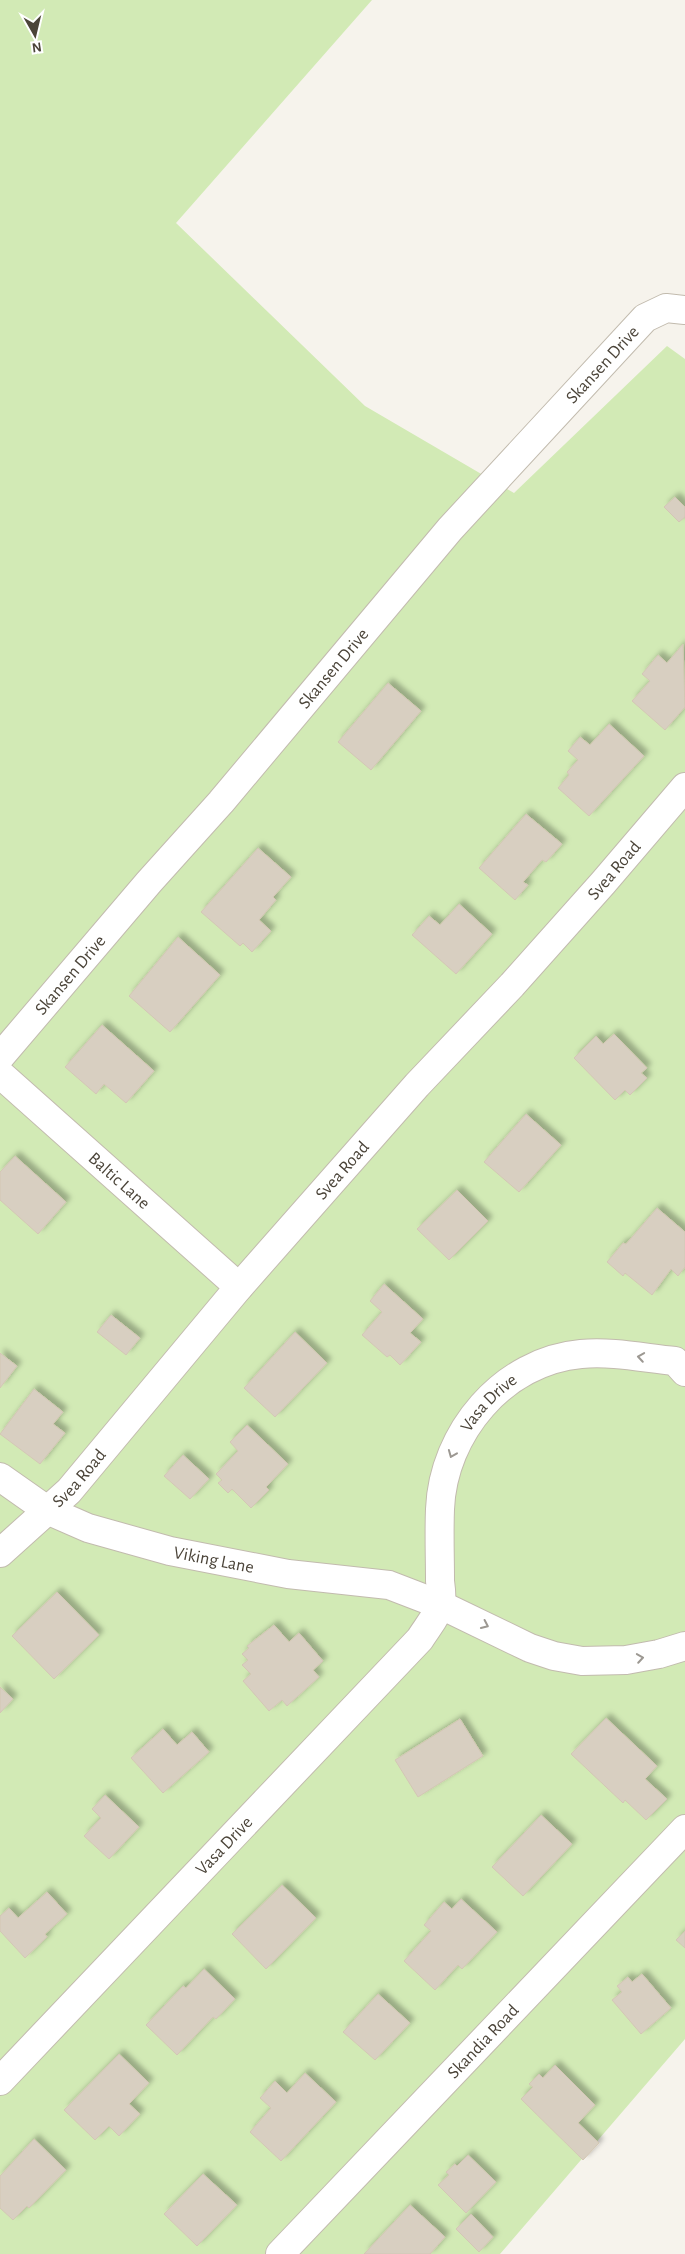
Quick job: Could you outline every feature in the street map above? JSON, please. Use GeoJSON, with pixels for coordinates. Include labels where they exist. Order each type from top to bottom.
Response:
{"type":"FeatureCollection","features":[{"type":"Feature","properties":{"kind":"street","name":"Skansen Drive"},"geometry":{"type":"LineString","coordinates":[[0,1057],[149,882],[221,802],[457,521],[645,318],[666,308],[685,310]]}},
{"type":"Feature","properties":{"kind":"street","name":"Svea Road"},"geometry":{"type":"LineString","coordinates":[[0,1553],[69,1491],[239,1287],[417,1085],[603,883],[685,787]]}},
{"type":"Feature","properties":{"kind":"street","name":"Baltic Lane"},"geometry":{"type":"LineString","coordinates":[[0,1074],[239,1287]]}},
{"type":"Feature","properties":{"kind":"street","name":"Vasa Drive"},"geometry":{"type":"LineString","coordinates":[[0,2081],[420,1639],[441,1605],[440,1507],[442,1485],[455,1445],[465,1427],[487,1399],[524,1371],[565,1356],[612,1354],[682,1360]]}},
{"type":"Feature","properties":{"kind":"street","name":"Viking Lane"},"geometry":{"type":"LineString","coordinates":[[0,1477],[47,1510],[88,1528],[170,1551],[288,1574],[389,1585],[441,1605]]}},
{"type":"Feature","properties":{"kind":"street"},"geometry":{"type":"LineString","coordinates":[[441,1605],[530,1648],[563,1658],[582,1661],[626,1660],[659,1654],[685,1646]]}},
{"type":"Feature","properties":{"kind":"street","name":"Skandia Road"},"geometry":{"type":"LineString","coordinates":[[280,2254],[685,1829]]}},
{"type":"Feature","properties":{"kind":"green space"},"geometry":{"type":"Polygon","coordinates":[[[0,0],[372,0],[176,223],[365,406],[514,493],[667,346],[685,359],[685,2039],[500,2254],[0,2254],[0,0]]]}},
{"type":"Feature","properties":{"kind":"building"},"geometry":{"type":"Polygon","coordinates":[[[675,497],[685,507],[685,517],[679,522],[664,507],[675,497]]]}},
{"type":"Feature","properties":{"kind":"building"},"geometry":{"type":"Polygon","coordinates":[[[683,644],[685,707],[665,730],[632,701],[650,681],[642,674],[658,655],[667,663],[683,644]]]}},
{"type":"Feature","properties":{"kind":"building"},"geometry":{"type":"Polygon","coordinates":[[[388,683],[421,711],[371,770],[338,742],[388,683]]]}},
{"type":"Feature","properties":{"kind":"building"},"geometry":{"type":"Polygon","coordinates":[[[609,724],[644,756],[589,816],[558,788],[569,775],[567,772],[578,760],[568,751],[580,737],[590,745],[609,724]]]}},
{"type":"Feature","properties":{"kind":"building"},"geometry":{"type":"Polygon","coordinates":[[[526,814],[562,844],[546,862],[542,860],[523,882],[528,885],[515,900],[479,868],[526,814]]]}},
{"type":"Feature","properties":{"kind":"building"},"geometry":{"type":"Polygon","coordinates":[[[258,848],[291,877],[273,897],[276,900],[259,920],[271,931],[252,952],[243,943],[240,946],[201,912],[258,848]]]}},
{"type":"Feature","properties":{"kind":"building"},"geometry":{"type":"Polygon","coordinates":[[[459,904],[492,934],[456,974],[412,935],[429,916],[440,925],[459,904]]]}},
{"type":"Feature","properties":{"kind":"building"},"geometry":{"type":"Polygon","coordinates":[[[178,937],[220,975],[170,1032],[129,996],[178,937]]]}},
{"type":"Feature","properties":{"kind":"building"},"geometry":{"type":"Polygon","coordinates":[[[102,1025],[154,1071],[126,1103],[104,1084],[96,1094],[65,1067],[102,1025]]]}},
{"type":"Feature","properties":{"kind":"building"},"geometry":{"type":"Polygon","coordinates":[[[614,1034],[647,1068],[641,1073],[647,1078],[630,1095],[625,1090],[615,1100],[574,1058],[596,1036],[603,1044],[614,1034]]]}},
{"type":"Feature","properties":{"kind":"building"},"geometry":{"type":"Polygon","coordinates":[[[526,1114],[561,1145],[519,1192],[484,1162],[526,1114]]]}},
{"type":"Feature","properties":{"kind":"building"},"geometry":{"type":"Polygon","coordinates":[[[15,1156],[66,1202],[38,1234],[0,1200],[0,1172],[15,1156]]]}},
{"type":"Feature","properties":{"kind":"building"},"geometry":{"type":"Polygon","coordinates":[[[457,1190],[488,1221],[449,1260],[417,1229],[457,1190]]]}},
{"type":"Feature","properties":{"kind":"building"},"geometry":{"type":"Polygon","coordinates":[[[657,1208],[685,1232],[685,1267],[678,1276],[671,1269],[652,1295],[625,1273],[623,1276],[607,1262],[623,1243],[626,1244],[657,1208]]]}},
{"type":"Feature","properties":{"kind":"building"},"geometry":{"type":"Polygon","coordinates":[[[384,1284],[423,1319],[410,1333],[421,1342],[400,1365],[390,1355],[387,1357],[362,1335],[382,1312],[370,1301],[384,1284]]]}},
{"type":"Feature","properties":{"kind":"building"},"geometry":{"type":"Polygon","coordinates":[[[111,1315],[140,1338],[126,1355],[97,1332],[111,1315]]]}},
{"type":"Feature","properties":{"kind":"building"},"geometry":{"type":"Polygon","coordinates":[[[295,1332],[327,1363],[275,1417],[244,1388],[295,1332]]]}},
{"type":"Feature","properties":{"kind":"building"},"geometry":{"type":"Polygon","coordinates":[[[0,1353],[17,1366],[0,1388],[0,1353]]]}},
{"type":"Feature","properties":{"kind":"building"},"geometry":{"type":"Polygon","coordinates":[[[34,1389],[63,1412],[53,1424],[65,1433],[40,1464],[0,1434],[34,1389]]]}},
{"type":"Feature","properties":{"kind":"building"},"geometry":{"type":"Polygon","coordinates":[[[247,1425],[288,1464],[266,1487],[269,1490],[251,1508],[232,1489],[228,1493],[218,1483],[222,1480],[216,1474],[238,1451],[230,1442],[247,1425]]]}},
{"type":"Feature","properties":{"kind":"building"},"geometry":{"type":"Polygon","coordinates":[[[183,1455],[209,1479],[190,1499],[164,1476],[183,1455]]]}},
{"type":"Feature","properties":{"kind":"building"},"geometry":{"type":"Polygon","coordinates":[[[57,1592],[99,1635],[54,1679],[12,1636],[57,1592]]]}},
{"type":"Feature","properties":{"kind":"building"},"geometry":{"type":"Polygon","coordinates":[[[274,1625],[289,1642],[299,1633],[323,1661],[313,1670],[319,1677],[287,1706],[282,1700],[269,1711],[243,1681],[251,1674],[242,1665],[248,1660],[242,1654],[249,1648],[247,1646],[274,1625]]]}},
{"type":"Feature","properties":{"kind":"building"},"geometry":{"type":"Polygon","coordinates":[[[0,1687],[13,1699],[0,1713],[0,1687]]]}},
{"type":"Feature","properties":{"kind":"building"},"geometry":{"type":"Polygon","coordinates":[[[606,1718],[657,1766],[645,1779],[667,1799],[646,1820],[625,1800],[623,1803],[571,1754],[606,1718]]]}},
{"type":"Feature","properties":{"kind":"building"},"geometry":{"type":"Polygon","coordinates":[[[460,1719],[483,1756],[418,1797],[395,1760],[460,1719]]]}},
{"type":"Feature","properties":{"kind":"building"},"geometry":{"type":"Polygon","coordinates":[[[163,1729],[177,1745],[192,1732],[209,1752],[163,1793],[131,1758],[163,1729]]]}},
{"type":"Feature","properties":{"kind":"building"},"geometry":{"type":"Polygon","coordinates":[[[105,1795],[139,1827],[109,1859],[84,1836],[101,1818],[92,1809],[105,1795]]]}},
{"type":"Feature","properties":{"kind":"building"},"geometry":{"type":"Polygon","coordinates":[[[541,1815],[572,1844],[523,1896],[492,1867],[541,1815]]]}},
{"type":"Feature","properties":{"kind":"building"},"geometry":{"type":"Polygon","coordinates":[[[282,1885],[316,1918],[266,1969],[232,1934],[282,1885]]]}},
{"type":"Feature","properties":{"kind":"building"},"geometry":{"type":"Polygon","coordinates":[[[47,1892],[67,1914],[45,1934],[47,1937],[25,1958],[0,1931],[0,1916],[9,1908],[18,1918],[47,1892]]]}},
{"type":"Feature","properties":{"kind":"building"},"geometry":{"type":"Polygon","coordinates":[[[461,1899],[497,1932],[462,1969],[458,1965],[435,1990],[404,1961],[431,1931],[424,1925],[444,1902],[452,1909],[461,1899]]]}},
{"type":"Feature","properties":{"kind":"building"},"geometry":{"type":"Polygon","coordinates":[[[685,1931],[685,1948],[676,1940],[685,1931]]]}},
{"type":"Feature","properties":{"kind":"building"},"geometry":{"type":"Polygon","coordinates":[[[204,1969],[235,1999],[216,2019],[213,2017],[177,2055],[146,2025],[183,1986],[186,1988],[204,1969]]]}},
{"type":"Feature","properties":{"kind":"building"},"geometry":{"type":"Polygon","coordinates":[[[642,1974],[671,2008],[641,2034],[612,2000],[622,1992],[617,1986],[628,1977],[632,1982],[642,1974]]]}},
{"type":"Feature","properties":{"kind":"building"},"geometry":{"type":"Polygon","coordinates":[[[378,1994],[410,2023],[375,2060],[343,2032],[378,1994]]]}},
{"type":"Feature","properties":{"kind":"building"},"geometry":{"type":"Polygon","coordinates":[[[119,2054],[149,2083],[129,2104],[140,2114],[119,2136],[109,2126],[95,2140],[64,2110],[119,2054]]]}},
{"type":"Feature","properties":{"kind":"building"},"geometry":{"type":"Polygon","coordinates":[[[555,2065],[595,2105],[578,2123],[599,2143],[583,2160],[521,2099],[533,2087],[529,2084],[539,2074],[543,2078],[555,2065]]]}},
{"type":"Feature","properties":{"kind":"building"},"geometry":{"type":"Polygon","coordinates":[[[305,2073],[336,2102],[281,2161],[250,2132],[271,2108],[260,2098],[275,2081],[287,2093],[305,2073]]]}},
{"type":"Feature","properties":{"kind":"building"},"geometry":{"type":"Polygon","coordinates":[[[34,2139],[66,2170],[29,2208],[27,2206],[13,2220],[0,2208],[0,2176],[34,2139]]]}},
{"type":"Feature","properties":{"kind":"building"},"geometry":{"type":"Polygon","coordinates":[[[468,2155],[496,2182],[466,2213],[438,2185],[449,2175],[446,2172],[455,2164],[457,2166],[468,2155]]]}},
{"type":"Feature","properties":{"kind":"building"},"geometry":{"type":"Polygon","coordinates":[[[203,2174],[237,2205],[197,2246],[164,2214],[203,2174]]]}},
{"type":"Feature","properties":{"kind":"building"},"geometry":{"type":"Polygon","coordinates":[[[410,2205],[445,2237],[430,2254],[364,2254],[410,2205]]]}},
{"type":"Feature","properties":{"kind":"building"},"geometry":{"type":"Polygon","coordinates":[[[471,2214],[493,2237],[479,2252],[456,2229],[471,2214]]]}}]}
